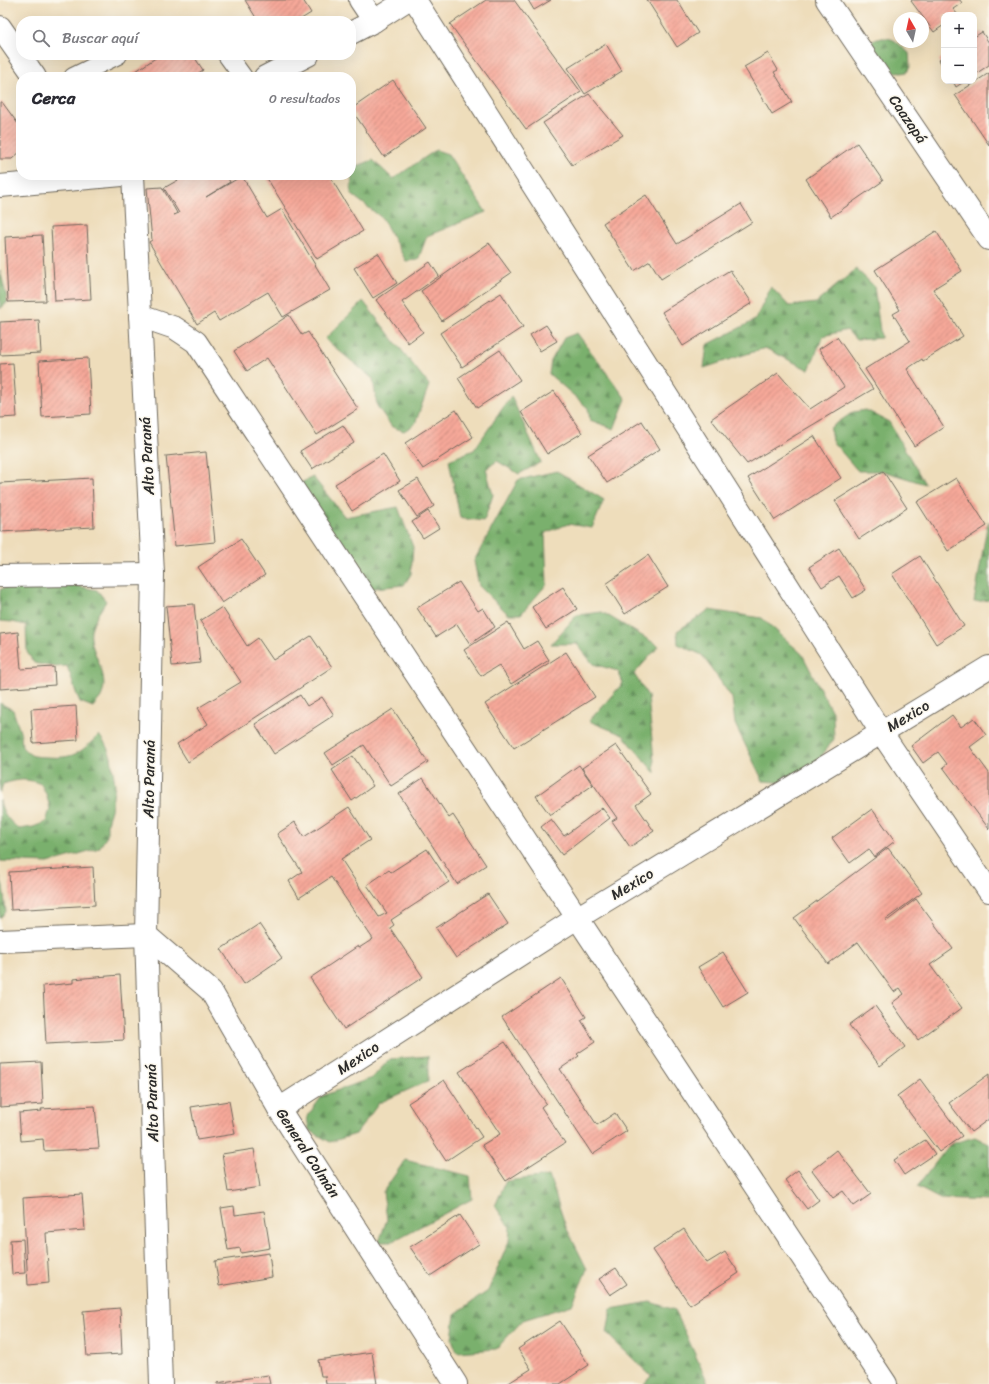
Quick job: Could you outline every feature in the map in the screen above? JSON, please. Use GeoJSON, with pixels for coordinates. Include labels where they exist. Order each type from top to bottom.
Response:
{"type":"FeatureCollection","features":[{"type":"Feature","properties":{"kind":"street"},"geometry":{"type":"LineString","coordinates":[[360,0],[374,21]]}},
{"type":"Feature","properties":{"kind":"street"},"geometry":{"type":"LineString","coordinates":[[356,30],[407,0]]}},
{"type":"Feature","properties":{"kind":"street"},"geometry":{"type":"LineString","coordinates":[[415,0],[881,732],[989,891]]}},
{"type":"Feature","properties":{"kind":"street","name":"Caazapá"},"geometry":{"type":"LineString","coordinates":[[827,0],[989,239]]}},
{"type":"Feature","properties":{"kind":"street"},"geometry":{"type":"LineString","coordinates":[[0,27],[16,50]]}},
{"type":"Feature","properties":{"kind":"street"},"geometry":{"type":"LineString","coordinates":[[23,60],[32,72]]}},
{"type":"Feature","properties":{"kind":"street"},"geometry":{"type":"LineString","coordinates":[[275,72],[298,60]]}},
{"type":"Feature","properties":{"kind":"street"},"geometry":{"type":"LineString","coordinates":[[0,186],[65,180]]}},
{"type":"Feature","properties":{"kind":"street","name":"Alto Paraná"},"geometry":{"type":"LineString","coordinates":[[133,180],[153,574],[146,935],[161,1384]]}},
{"type":"Feature","properties":{"kind":"street"},"geometry":{"type":"LineString","coordinates":[[140,316],[175,328],[196,342],[886,1384]]}},
{"type":"Feature","properties":{"kind":"street"},"geometry":{"type":"LineString","coordinates":[[0,576],[153,574]]}},
{"type":"Feature","properties":{"kind":"street","name":"Mexico"},"geometry":{"type":"LineString","coordinates":[[279,1109],[577,918],[989,667]]}},
{"type":"Feature","properties":{"kind":"street"},"geometry":{"type":"LineString","coordinates":[[0,941],[146,935]]}},
{"type":"Feature","properties":{"kind":"street","name":"General Colmán"},"geometry":{"type":"LineString","coordinates":[[146,935],[210,991],[279,1109],[456,1384]]}},
{"type":"Feature","properties":{"kind":"lane"},"geometry":{"type":"LineString","coordinates":[[83,72],[108,60]]}},
{"type":"Feature","properties":{"kind":"lane"},"geometry":{"type":"LineString","coordinates":[[231,60],[239,72]]}},
{"type":"Feature","properties":{"kind":"green space"},"geometry":{"type":"Polygon","coordinates":[[[881,38],[893,40],[893,48],[904,48],[909,53],[910,67],[907,72],[894,72],[888,65],[873,61],[869,44],[874,40],[881,38]]]}},
{"type":"Feature","properties":{"kind":"green space"},"geometry":{"type":"Polygon","coordinates":[[[436,150],[448,154],[486,212],[427,236],[418,260],[406,261],[382,218],[351,194],[352,180],[356,180],[356,166],[373,160],[393,179],[436,150]]]}},
{"type":"Feature","properties":{"kind":"green space"},"geometry":{"type":"Polygon","coordinates":[[[856,269],[874,286],[881,338],[856,340],[847,330],[823,336],[809,370],[765,348],[704,368],[707,345],[755,320],[771,287],[789,306],[816,303],[856,269]]]}},
{"type":"Feature","properties":{"kind":"green space"},"geometry":{"type":"Polygon","coordinates":[[[0,270],[8,302],[0,309],[0,270]]]}},
{"type":"Feature","properties":{"kind":"green space"},"geometry":{"type":"Polygon","coordinates":[[[363,301],[429,385],[415,424],[404,431],[392,427],[377,406],[373,379],[325,339],[363,301]]]}},
{"type":"Feature","properties":{"kind":"green space"},"geometry":{"type":"Polygon","coordinates":[[[577,333],[626,399],[614,429],[590,420],[588,408],[549,374],[551,361],[564,338],[577,333]]]}},
{"type":"Feature","properties":{"kind":"green space"},"geometry":{"type":"Polygon","coordinates":[[[511,396],[541,462],[519,474],[497,461],[486,469],[493,495],[484,521],[460,518],[449,460],[474,450],[511,396]]]}},
{"type":"Feature","properties":{"kind":"green space"},"geometry":{"type":"Polygon","coordinates":[[[866,410],[889,422],[925,484],[883,471],[858,471],[832,441],[830,428],[853,412],[866,410]]]}},
{"type":"Feature","properties":{"kind":"green space"},"geometry":{"type":"Polygon","coordinates":[[[557,471],[604,500],[592,528],[568,524],[545,533],[547,584],[521,614],[508,614],[479,586],[474,561],[518,480],[557,471]]]}},
{"type":"Feature","properties":{"kind":"green space"},"geometry":{"type":"Polygon","coordinates":[[[313,477],[345,517],[398,507],[413,547],[411,574],[404,585],[366,589],[290,488],[313,477]]]}},
{"type":"Feature","properties":{"kind":"green space"},"geometry":{"type":"Polygon","coordinates":[[[989,521],[989,600],[974,602],[987,526],[989,521]]]}},
{"type":"Feature","properties":{"kind":"green space"},"geometry":{"type":"Polygon","coordinates":[[[56,582],[97,590],[106,601],[95,619],[91,631],[93,647],[104,680],[104,688],[101,697],[93,707],[80,702],[67,666],[54,667],[34,663],[27,652],[26,625],[0,621],[1,589],[15,584],[56,582]]]}},
{"type":"Feature","properties":{"kind":"green space"},"geometry":{"type":"Polygon","coordinates":[[[709,610],[762,618],[802,654],[833,714],[834,739],[810,772],[788,783],[763,781],[735,724],[732,698],[702,655],[678,644],[677,631],[709,610]]]}},
{"type":"Feature","properties":{"kind":"green space"},"geometry":{"type":"Polygon","coordinates":[[[602,612],[659,646],[634,674],[648,696],[655,773],[623,735],[589,721],[623,683],[618,671],[593,664],[577,644],[551,644],[577,615],[602,612]]]}},
{"type":"Feature","properties":{"kind":"green space"},"geometry":{"type":"Polygon","coordinates":[[[0,703],[13,710],[21,735],[22,747],[33,756],[70,756],[76,754],[99,735],[106,745],[111,757],[115,784],[111,810],[107,823],[107,836],[99,848],[48,863],[0,861],[0,800],[2,809],[6,816],[19,829],[33,827],[46,822],[50,809],[47,796],[41,784],[36,782],[22,780],[3,784],[0,793],[0,703]]]}},
{"type":"Feature","properties":{"kind":"green space"},"geometry":{"type":"Polygon","coordinates":[[[0,877],[3,886],[6,912],[0,918],[0,877]]]}},
{"type":"Feature","properties":{"kind":"green space"},"geometry":{"type":"Polygon","coordinates":[[[428,1056],[428,1081],[379,1103],[356,1134],[330,1142],[309,1130],[307,1117],[322,1096],[372,1078],[390,1059],[428,1056]]]}},
{"type":"Feature","properties":{"kind":"green space"},"geometry":{"type":"Polygon","coordinates":[[[975,1137],[989,1144],[989,1201],[940,1199],[917,1187],[950,1144],[975,1137]]]}},
{"type":"Feature","properties":{"kind":"green space"},"geometry":{"type":"Polygon","coordinates":[[[405,1160],[470,1176],[472,1199],[391,1242],[379,1242],[387,1219],[383,1192],[405,1160]]]}},
{"type":"Feature","properties":{"kind":"green space"},"geometry":{"type":"Polygon","coordinates":[[[549,1176],[566,1227],[587,1269],[572,1305],[523,1320],[496,1349],[457,1352],[452,1339],[455,1314],[488,1291],[509,1241],[510,1227],[495,1206],[506,1181],[549,1176]]]}},
{"type":"Feature","properties":{"kind":"green space"},"geometry":{"type":"Polygon","coordinates":[[[650,1302],[675,1310],[708,1383],[710,1384],[644,1384],[651,1376],[607,1334],[611,1309],[650,1302]]]}},
{"type":"Feature","properties":{"kind":"building"},"geometry":{"type":"Polygon","coordinates":[[[245,0],[303,0],[311,13],[306,16],[255,16],[245,0]]]}},
{"type":"Feature","properties":{"kind":"building"},"geometry":{"type":"Polygon","coordinates":[[[486,0],[514,0],[581,92],[526,129],[450,24],[486,0]]]}},
{"type":"Feature","properties":{"kind":"building"},"geometry":{"type":"Polygon","coordinates":[[[528,0],[551,0],[534,10],[528,0]]]}},
{"type":"Feature","properties":{"kind":"building"},"geometry":{"type":"Polygon","coordinates":[[[647,0],[677,0],[698,33],[677,47],[647,0]]]}},
{"type":"Feature","properties":{"kind":"building"},"geometry":{"type":"Polygon","coordinates":[[[960,0],[962,3],[953,9],[956,12],[941,12],[941,27],[934,32],[929,25],[929,12],[919,12],[911,1],[960,0]]]}},
{"type":"Feature","properties":{"kind":"building"},"geometry":{"type":"Polygon","coordinates":[[[982,32],[989,43],[989,65],[977,73],[977,48],[977,35],[982,32]]]}},
{"type":"Feature","properties":{"kind":"building"},"geometry":{"type":"Polygon","coordinates":[[[606,44],[622,71],[585,94],[568,68],[606,44]]]}},
{"type":"Feature","properties":{"kind":"building"},"geometry":{"type":"Polygon","coordinates":[[[768,53],[778,70],[774,72],[792,102],[772,114],[744,67],[768,53]]]}},
{"type":"Feature","properties":{"kind":"building"},"geometry":{"type":"Polygon","coordinates":[[[152,60],[196,60],[203,70],[200,72],[134,72],[152,60]]]}},
{"type":"Feature","properties":{"kind":"building"},"geometry":{"type":"Polygon","coordinates":[[[989,73],[989,145],[955,95],[972,84],[977,84],[977,81],[989,73]]]}},
{"type":"Feature","properties":{"kind":"building"},"geometry":{"type":"Polygon","coordinates":[[[393,80],[426,128],[384,157],[356,116],[356,106],[393,80]]]}},
{"type":"Feature","properties":{"kind":"building"},"geometry":{"type":"Polygon","coordinates":[[[589,94],[623,135],[572,165],[543,123],[589,94]]]}},
{"type":"Feature","properties":{"kind":"building"},"geometry":{"type":"Polygon","coordinates":[[[0,102],[2,102],[16,121],[16,155],[12,159],[0,159],[0,102]]]}},
{"type":"Feature","properties":{"kind":"building"},"geometry":{"type":"Polygon","coordinates":[[[857,143],[883,181],[831,217],[806,179],[857,143]]]}},
{"type":"Feature","properties":{"kind":"building"},"geometry":{"type":"Polygon","coordinates":[[[178,180],[229,180],[230,182],[206,197],[235,180],[244,180],[267,218],[282,209],[330,290],[283,317],[268,292],[219,321],[214,313],[197,324],[149,242],[152,240],[147,188],[162,187],[177,213],[174,215],[179,213],[164,188],[178,180]]]}},
{"type":"Feature","properties":{"kind":"building"},"geometry":{"type":"Polygon","coordinates":[[[268,180],[332,180],[363,231],[317,259],[268,180]]]}},
{"type":"Feature","properties":{"kind":"building"},"geometry":{"type":"Polygon","coordinates":[[[646,195],[677,244],[741,204],[752,222],[661,279],[650,261],[634,271],[603,223],[646,195]]]}},
{"type":"Feature","properties":{"kind":"building"},"geometry":{"type":"Polygon","coordinates":[[[87,225],[91,299],[55,301],[51,227],[87,225]]]}},
{"type":"Feature","properties":{"kind":"building"},"geometry":{"type":"Polygon","coordinates":[[[936,231],[962,271],[933,289],[963,336],[923,361],[922,359],[907,369],[944,427],[914,446],[865,369],[910,341],[893,314],[900,310],[875,270],[936,231]]]}},
{"type":"Feature","properties":{"kind":"building"},"geometry":{"type":"Polygon","coordinates":[[[42,235],[46,301],[8,302],[5,237],[42,235]]]}},
{"type":"Feature","properties":{"kind":"building"},"geometry":{"type":"Polygon","coordinates":[[[489,243],[511,273],[442,321],[421,291],[489,243]]]}},
{"type":"Feature","properties":{"kind":"building"},"geometry":{"type":"Polygon","coordinates":[[[378,253],[397,283],[373,298],[354,268],[378,253]]]}},
{"type":"Feature","properties":{"kind":"building"},"geometry":{"type":"Polygon","coordinates":[[[430,262],[439,276],[402,302],[423,332],[408,343],[376,300],[430,262]]]}},
{"type":"Feature","properties":{"kind":"building"},"geometry":{"type":"Polygon","coordinates":[[[730,270],[752,303],[683,346],[662,312],[730,270]]]}},
{"type":"Feature","properties":{"kind":"building"},"geometry":{"type":"Polygon","coordinates":[[[501,293],[523,327],[462,367],[440,333],[501,293]]]}},
{"type":"Feature","properties":{"kind":"building"},"geometry":{"type":"Polygon","coordinates":[[[289,315],[302,335],[308,332],[358,409],[317,435],[267,358],[247,371],[234,351],[289,315]]]}},
{"type":"Feature","properties":{"kind":"building"},"geometry":{"type":"Polygon","coordinates":[[[39,320],[41,353],[0,355],[0,322],[39,320]]]}},
{"type":"Feature","properties":{"kind":"building"},"geometry":{"type":"Polygon","coordinates":[[[546,325],[557,341],[540,351],[530,335],[546,325]]]}},
{"type":"Feature","properties":{"kind":"building"},"geometry":{"type":"Polygon","coordinates":[[[837,337],[873,389],[747,464],[711,419],[778,373],[810,409],[844,387],[819,349],[837,337]]]}},
{"type":"Feature","properties":{"kind":"building"},"geometry":{"type":"Polygon","coordinates":[[[500,350],[520,380],[477,408],[458,378],[500,350]]]}},
{"type":"Feature","properties":{"kind":"building"},"geometry":{"type":"Polygon","coordinates":[[[88,358],[91,414],[42,417],[39,361],[88,358]]]}},
{"type":"Feature","properties":{"kind":"building"},"geometry":{"type":"Polygon","coordinates":[[[13,363],[17,417],[0,418],[0,364],[13,363]]]}},
{"type":"Feature","properties":{"kind":"building"},"geometry":{"type":"Polygon","coordinates":[[[554,391],[582,433],[547,454],[521,412],[554,391]]]}},
{"type":"Feature","properties":{"kind":"building"},"geometry":{"type":"Polygon","coordinates":[[[456,410],[473,437],[423,469],[405,443],[456,410]]]}},
{"type":"Feature","properties":{"kind":"building"},"geometry":{"type":"Polygon","coordinates":[[[642,421],[660,449],[607,483],[588,455],[642,421]]]}},
{"type":"Feature","properties":{"kind":"building"},"geometry":{"type":"Polygon","coordinates":[[[343,425],[354,443],[312,469],[300,451],[343,425]]]}},
{"type":"Feature","properties":{"kind":"building"},"geometry":{"type":"Polygon","coordinates":[[[814,436],[841,478],[775,520],[748,478],[814,436]]]}},
{"type":"Feature","properties":{"kind":"building"},"geometry":{"type":"Polygon","coordinates":[[[206,452],[215,542],[175,546],[166,456],[206,452]]]}},
{"type":"Feature","properties":{"kind":"building"},"geometry":{"type":"Polygon","coordinates":[[[383,454],[400,481],[352,511],[335,484],[383,454]]]}},
{"type":"Feature","properties":{"kind":"building"},"geometry":{"type":"Polygon","coordinates":[[[883,471],[907,508],[859,539],[835,501],[883,471]]]}},
{"type":"Feature","properties":{"kind":"building"},"geometry":{"type":"Polygon","coordinates":[[[92,478],[94,527],[0,532],[0,483],[92,478]]]}},
{"type":"Feature","properties":{"kind":"building"},"geometry":{"type":"Polygon","coordinates":[[[956,478],[987,526],[948,551],[917,502],[956,478]]]}},
{"type":"Feature","properties":{"kind":"building"},"geometry":{"type":"Polygon","coordinates":[[[418,479],[434,506],[417,517],[399,490],[418,479]]]}},
{"type":"Feature","properties":{"kind":"building"},"geometry":{"type":"Polygon","coordinates":[[[428,511],[439,528],[423,538],[412,522],[428,511]]]}},
{"type":"Feature","properties":{"kind":"building"},"geometry":{"type":"Polygon","coordinates":[[[241,539],[265,575],[222,603],[198,567],[241,539]]]}},
{"type":"Feature","properties":{"kind":"building"},"geometry":{"type":"Polygon","coordinates":[[[839,548],[866,590],[853,598],[839,576],[822,587],[809,567],[839,548]]]}},
{"type":"Feature","properties":{"kind":"building"},"geometry":{"type":"Polygon","coordinates":[[[648,555],[668,587],[625,614],[606,584],[648,555]]]}},
{"type":"Feature","properties":{"kind":"building"},"geometry":{"type":"Polygon","coordinates":[[[920,556],[964,626],[936,644],[892,574],[920,556]]]}},
{"type":"Feature","properties":{"kind":"building"},"geometry":{"type":"Polygon","coordinates":[[[459,582],[478,611],[483,608],[495,627],[470,644],[457,624],[436,637],[417,608],[459,582]]]}},
{"type":"Feature","properties":{"kind":"building"},"geometry":{"type":"Polygon","coordinates":[[[563,587],[577,609],[546,629],[532,607],[563,587]]]}},
{"type":"Feature","properties":{"kind":"building"},"geometry":{"type":"Polygon","coordinates":[[[194,604],[200,663],[172,666],[166,606],[194,604]]]}},
{"type":"Feature","properties":{"kind":"building"},"geometry":{"type":"Polygon","coordinates":[[[222,607],[247,646],[258,638],[273,660],[311,636],[332,667],[188,762],[177,744],[208,724],[198,708],[241,682],[200,621],[222,607]]]}},
{"type":"Feature","properties":{"kind":"building"},"geometry":{"type":"Polygon","coordinates":[[[508,622],[524,649],[537,641],[549,660],[511,684],[499,665],[481,676],[464,650],[508,622]]]}},
{"type":"Feature","properties":{"kind":"building"},"geometry":{"type":"Polygon","coordinates":[[[18,632],[21,669],[54,667],[55,685],[0,689],[0,634],[18,632]]]}},
{"type":"Feature","properties":{"kind":"building"},"geometry":{"type":"Polygon","coordinates":[[[566,652],[595,697],[514,748],[485,704],[566,652]]]}},
{"type":"Feature","properties":{"kind":"building"},"geometry":{"type":"Polygon","coordinates":[[[300,695],[307,706],[322,697],[334,715],[274,754],[255,724],[300,695]]]}},
{"type":"Feature","properties":{"kind":"building"},"geometry":{"type":"Polygon","coordinates":[[[76,706],[78,740],[33,743],[31,709],[76,706]]]}},
{"type":"Feature","properties":{"kind":"building"},"geometry":{"type":"Polygon","coordinates":[[[393,709],[428,762],[391,786],[364,745],[333,765],[325,753],[393,709]]]}},
{"type":"Feature","properties":{"kind":"building"},"geometry":{"type":"Polygon","coordinates":[[[952,715],[961,727],[974,718],[986,735],[970,747],[989,773],[989,829],[943,767],[947,764],[938,752],[923,763],[911,746],[952,715]]]}},
{"type":"Feature","properties":{"kind":"building"},"geometry":{"type":"Polygon","coordinates":[[[616,745],[651,794],[636,805],[654,831],[630,847],[612,821],[617,818],[582,768],[616,745]]]}},
{"type":"Feature","properties":{"kind":"building"},"geometry":{"type":"Polygon","coordinates":[[[353,756],[373,786],[352,801],[332,770],[353,756]]]}},
{"type":"Feature","properties":{"kind":"building"},"geometry":{"type":"Polygon","coordinates":[[[579,765],[593,785],[550,815],[536,796],[579,765]]]}},
{"type":"Feature","properties":{"kind":"building"},"geometry":{"type":"Polygon","coordinates":[[[423,778],[449,818],[453,815],[486,865],[457,884],[399,794],[423,778]]]}},
{"type":"Feature","properties":{"kind":"building"},"geometry":{"type":"Polygon","coordinates":[[[349,807],[370,840],[341,859],[379,917],[387,913],[367,885],[389,870],[391,872],[427,849],[449,882],[391,920],[394,925],[390,928],[423,977],[344,1029],[310,978],[358,946],[359,948],[373,939],[331,877],[299,898],[289,881],[302,872],[277,834],[295,822],[304,837],[349,807]]]}},
{"type":"Feature","properties":{"kind":"building"},"geometry":{"type":"Polygon","coordinates":[[[602,808],[610,818],[562,855],[541,827],[551,819],[564,836],[602,808]]]}},
{"type":"Feature","properties":{"kind":"building"},"geometry":{"type":"Polygon","coordinates":[[[872,809],[895,841],[874,857],[869,849],[850,863],[832,838],[872,809]]]}},
{"type":"Feature","properties":{"kind":"building"},"geometry":{"type":"Polygon","coordinates":[[[888,848],[922,893],[885,920],[887,921],[916,899],[953,949],[930,965],[962,1008],[918,1040],[892,1003],[904,994],[900,988],[894,992],[858,942],[828,964],[794,918],[888,848]]]}},
{"type":"Feature","properties":{"kind":"building"},"geometry":{"type":"Polygon","coordinates":[[[93,867],[95,905],[11,910],[9,872],[93,867]]]}},
{"type":"Feature","properties":{"kind":"building"},"geometry":{"type":"Polygon","coordinates":[[[488,894],[508,924],[456,958],[436,928],[488,894]]]}},
{"type":"Feature","properties":{"kind":"building"},"geometry":{"type":"Polygon","coordinates":[[[259,924],[282,958],[244,984],[221,949],[259,924]]]}},
{"type":"Feature","properties":{"kind":"building"},"geometry":{"type":"Polygon","coordinates":[[[723,952],[748,992],[723,1007],[698,967],[723,952]]]}},
{"type":"Feature","properties":{"kind":"building"},"geometry":{"type":"Polygon","coordinates":[[[120,975],[124,1040],[46,1044],[43,986],[73,983],[73,979],[120,975]]]}},
{"type":"Feature","properties":{"kind":"building"},"geometry":{"type":"Polygon","coordinates":[[[561,978],[586,1017],[581,1020],[595,1042],[577,1054],[579,1056],[560,1069],[597,1125],[615,1113],[627,1131],[592,1154],[502,1017],[561,978]]]}},
{"type":"Feature","properties":{"kind":"building"},"geometry":{"type":"Polygon","coordinates":[[[875,1006],[905,1047],[880,1066],[849,1025],[875,1006]]]}},
{"type":"Feature","properties":{"kind":"building"},"geometry":{"type":"Polygon","coordinates":[[[505,1042],[546,1103],[541,1107],[565,1143],[506,1181],[482,1145],[500,1134],[459,1072],[505,1042]]]}},
{"type":"Feature","properties":{"kind":"building"},"geometry":{"type":"Polygon","coordinates":[[[41,1062],[43,1104],[0,1107],[0,1064],[41,1062]]]}},
{"type":"Feature","properties":{"kind":"building"},"geometry":{"type":"Polygon","coordinates":[[[989,1074],[989,1119],[971,1132],[949,1103],[989,1074]]]}},
{"type":"Feature","properties":{"kind":"building"},"geometry":{"type":"Polygon","coordinates":[[[920,1079],[962,1136],[939,1152],[897,1096],[920,1079]]]}},
{"type":"Feature","properties":{"kind":"building"},"geometry":{"type":"Polygon","coordinates":[[[444,1080],[482,1137],[446,1161],[408,1103],[444,1080]]]}},
{"type":"Feature","properties":{"kind":"building"},"geometry":{"type":"Polygon","coordinates":[[[229,1101],[235,1134],[197,1140],[191,1107],[229,1101]]]}},
{"type":"Feature","properties":{"kind":"building"},"geometry":{"type":"Polygon","coordinates":[[[95,1106],[99,1148],[44,1151],[43,1139],[21,1141],[19,1113],[42,1111],[41,1109],[95,1106]]]}},
{"type":"Feature","properties":{"kind":"building"},"geometry":{"type":"Polygon","coordinates":[[[925,1140],[935,1154],[904,1175],[894,1160],[925,1140]]]}},
{"type":"Feature","properties":{"kind":"building"},"geometry":{"type":"Polygon","coordinates":[[[254,1149],[260,1187],[228,1192],[222,1154],[254,1149]]]}},
{"type":"Feature","properties":{"kind":"building"},"geometry":{"type":"Polygon","coordinates":[[[837,1150],[871,1194],[854,1206],[843,1191],[833,1198],[812,1170],[837,1150]]]}},
{"type":"Feature","properties":{"kind":"building"},"geometry":{"type":"Polygon","coordinates":[[[798,1170],[819,1200],[807,1209],[785,1180],[798,1170]]]}},
{"type":"Feature","properties":{"kind":"building"},"geometry":{"type":"Polygon","coordinates":[[[82,1194],[85,1230],[46,1233],[49,1283],[28,1285],[23,1198],[82,1194]]]}},
{"type":"Feature","properties":{"kind":"building"},"geometry":{"type":"Polygon","coordinates":[[[234,1206],[235,1215],[264,1211],[270,1248],[241,1253],[240,1248],[228,1250],[221,1208],[234,1206]]]}},
{"type":"Feature","properties":{"kind":"building"},"geometry":{"type":"Polygon","coordinates":[[[460,1215],[479,1244],[430,1276],[410,1247],[460,1215]]]}},
{"type":"Feature","properties":{"kind":"building"},"geometry":{"type":"Polygon","coordinates":[[[684,1229],[707,1263],[725,1252],[739,1273],[690,1305],[653,1250],[684,1229]]]}},
{"type":"Feature","properties":{"kind":"building"},"geometry":{"type":"Polygon","coordinates":[[[23,1239],[25,1273],[12,1274],[10,1240],[23,1239]]]}},
{"type":"Feature","properties":{"kind":"building"},"geometry":{"type":"Polygon","coordinates":[[[269,1253],[272,1277],[219,1286],[215,1261],[269,1253]]]}},
{"type":"Feature","properties":{"kind":"building"},"geometry":{"type":"Polygon","coordinates":[[[616,1268],[627,1284],[610,1295],[599,1279],[616,1268]]]}},
{"type":"Feature","properties":{"kind":"building"},"geometry":{"type":"Polygon","coordinates":[[[120,1308],[122,1354],[87,1356],[83,1311],[120,1308]]]}},
{"type":"Feature","properties":{"kind":"building"},"geometry":{"type":"Polygon","coordinates":[[[560,1321],[589,1365],[560,1384],[507,1384],[531,1369],[518,1349],[560,1321]]]}},
{"type":"Feature","properties":{"kind":"building"},"geometry":{"type":"Polygon","coordinates":[[[372,1352],[377,1384],[326,1384],[325,1376],[321,1376],[318,1360],[372,1352]]]}},
{"type":"Feature","properties":{"kind":"building"},"geometry":{"type":"Polygon","coordinates":[[[268,1375],[270,1384],[217,1384],[217,1383],[268,1375]]]}}]}
